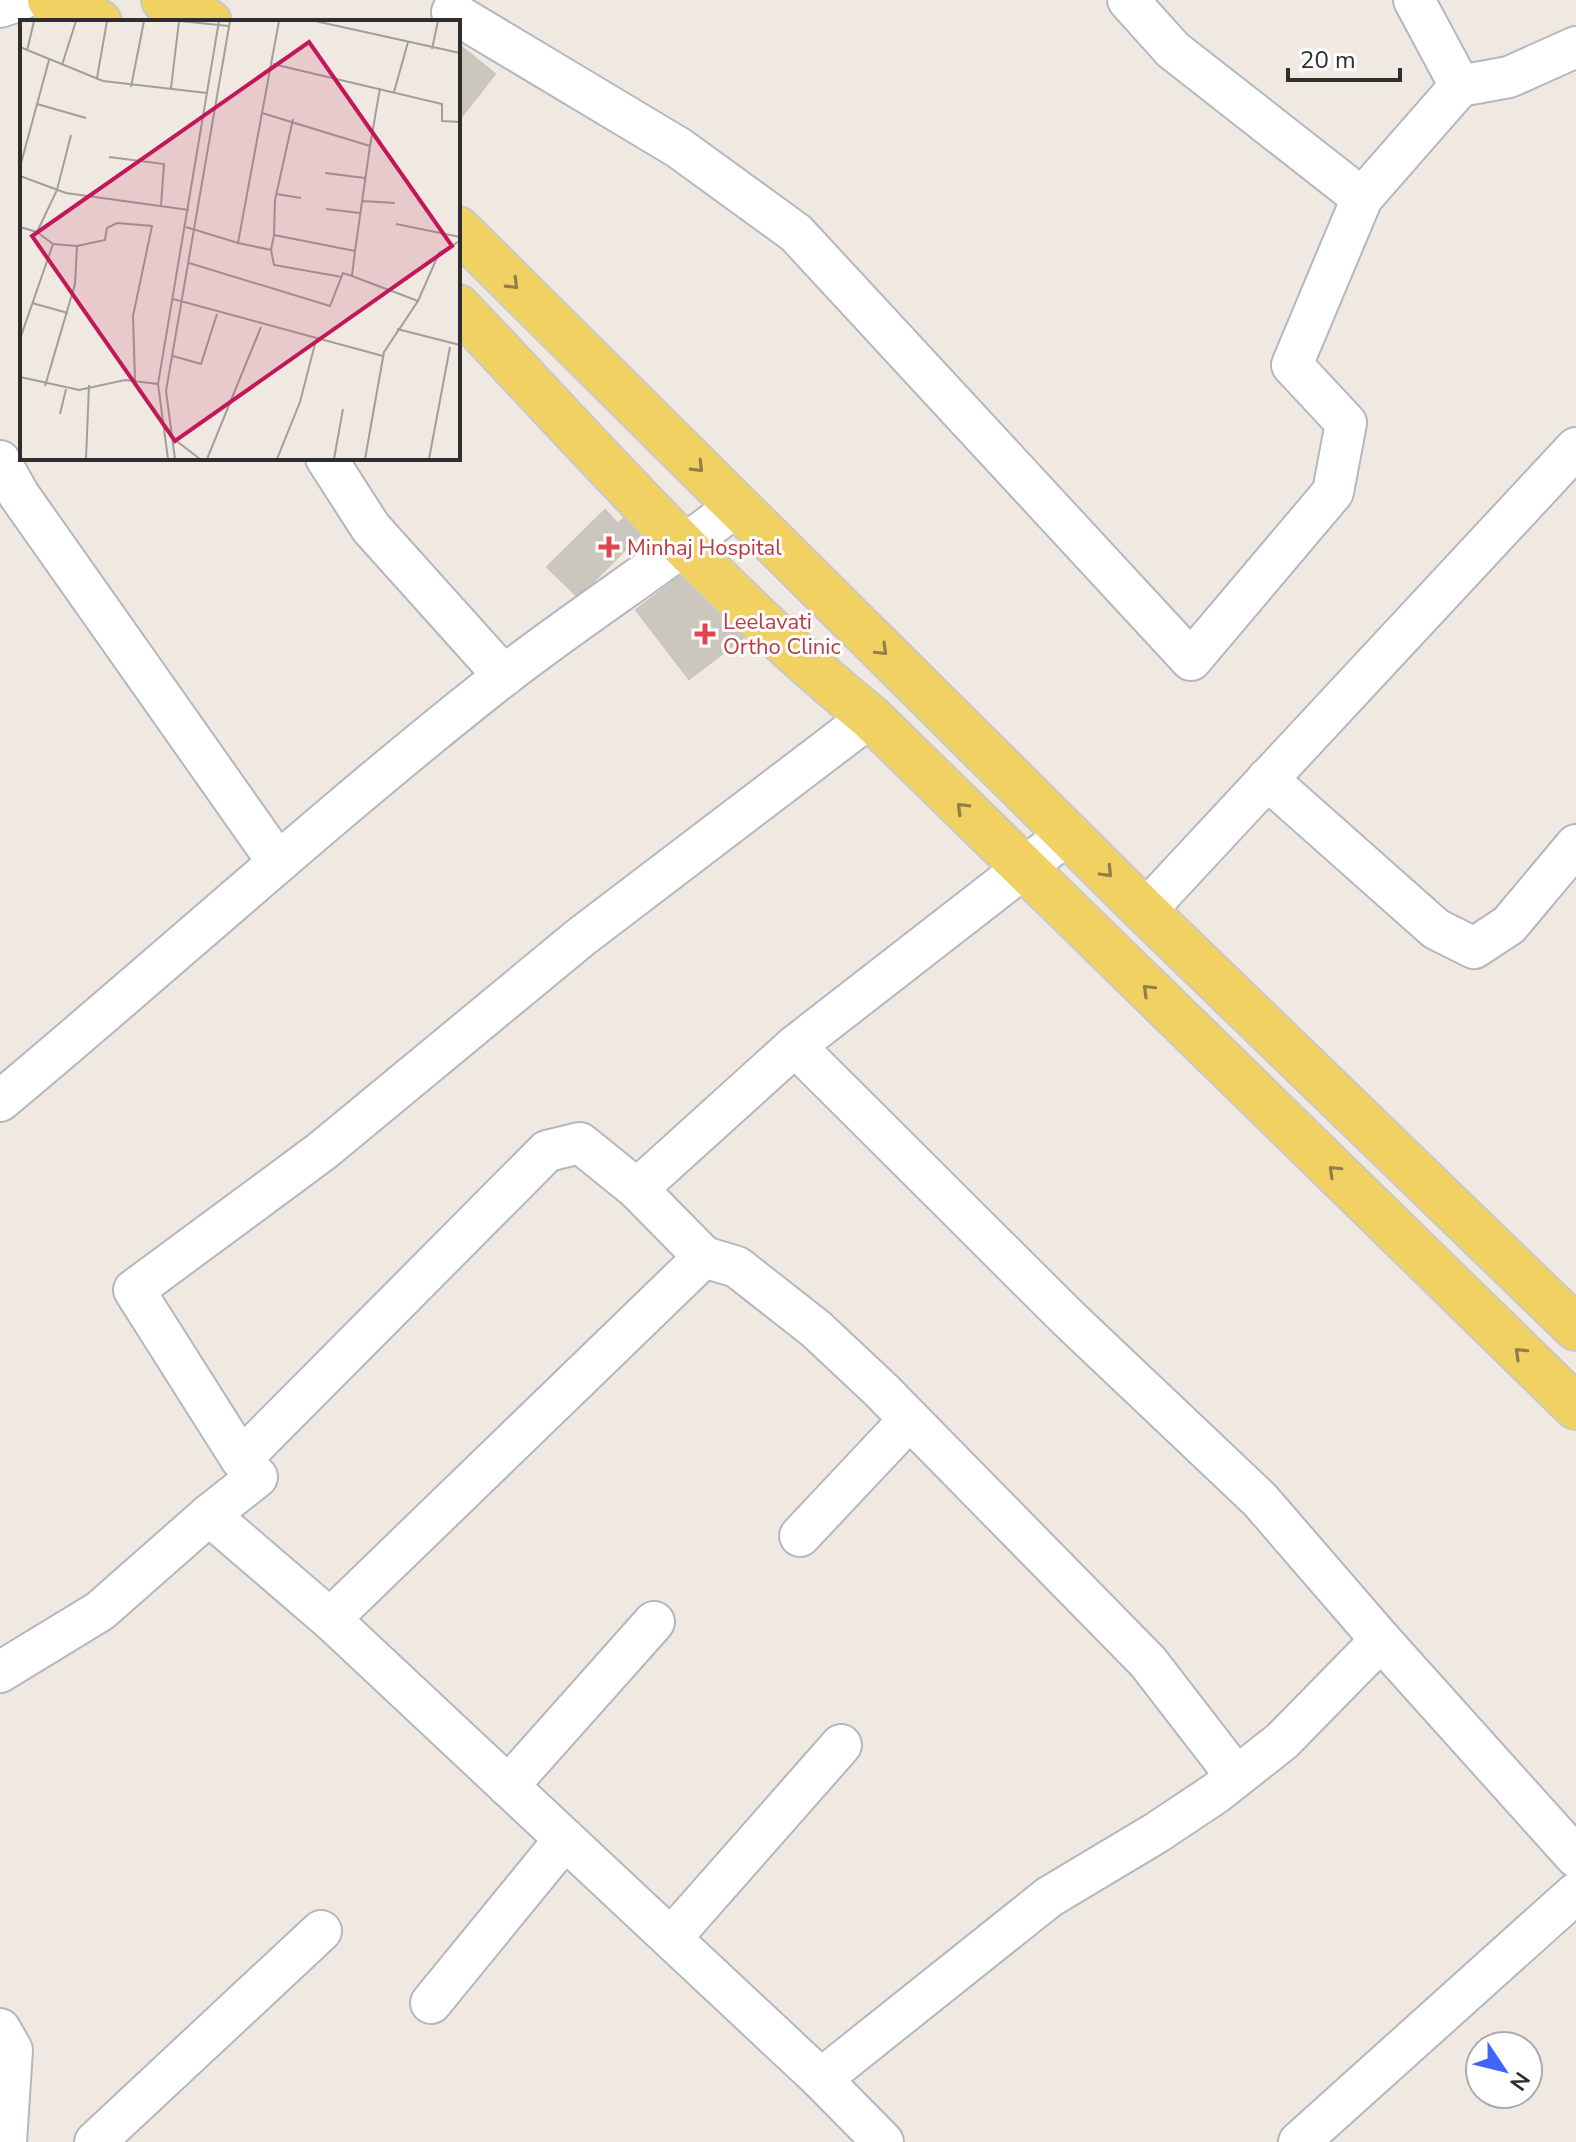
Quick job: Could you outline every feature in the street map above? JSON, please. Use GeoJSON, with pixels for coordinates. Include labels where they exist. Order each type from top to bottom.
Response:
{"type":"FeatureCollection","features":[{"type":"Feature","properties":{"kind":"main road"},"geometry":{"type":"LineString","coordinates":[[50,0],[95,20]]}},
{"type":"Feature","properties":{"kind":"main road"},"geometry":{"type":"LineString","coordinates":[[164,0],[205,20]]}},
{"type":"Feature","properties":{"kind":"main road"},"geometry":{"type":"LineString","coordinates":[[460,231],[1145,911],[1576,1328]]}},
{"type":"Feature","properties":{"kind":"main road"},"geometry":{"type":"LineString","coordinates":[[460,309],[686,546],[807,666],[870,717],[1576,1407]]}},
{"type":"Feature","properties":{"kind":"street"},"geometry":{"type":"LineString","coordinates":[[0,7],[21,0]]}},
{"type":"Feature","properties":{"kind":"street"},"geometry":{"type":"LineString","coordinates":[[1128,0],[1173,50],[1362,198]]}},
{"type":"Feature","properties":{"kind":"street"},"geometry":{"type":"LineString","coordinates":[[1414,0],[1460,86]]}},
{"type":"Feature","properties":{"kind":"street"},"geometry":{"type":"LineString","coordinates":[[453,11],[679,148],[796,233],[1191,660],[1333,492],[1346,423],[1292,365],[1362,198],[1460,86],[1509,77],[1576,47]]}},
{"type":"Feature","properties":{"kind":"street"},"geometry":{"type":"LineString","coordinates":[[1145,911],[1576,448]]}},
{"type":"Feature","properties":{"kind":"street"},"geometry":{"type":"LineString","coordinates":[[327,460],[371,528],[504,676]]}},
{"type":"Feature","properties":{"kind":"street"},"geometry":{"type":"LineString","coordinates":[[0,461],[19,495],[277,861]]}},
{"type":"Feature","properties":{"kind":"street"},"geometry":{"type":"LineString","coordinates":[[3,1093],[277,861],[504,676],[686,546],[736,506]]}},
{"type":"Feature","properties":{"kind":"street"},"geometry":{"type":"LineString","coordinates":[[0,1672],[100,1611],[257,1477],[241,1459],[134,1290],[322,1151],[581,937],[870,717]]}},
{"type":"Feature","properties":{"kind":"street"},"geometry":{"type":"LineString","coordinates":[[1267,779],[1436,929],[1474,948],[1509,925],[1576,845]]}},
{"type":"Feature","properties":{"kind":"street"},"geometry":{"type":"LineString","coordinates":[[637,1189],[795,1046],[1069,833]]}},
{"type":"Feature","properties":{"kind":"street"},"geometry":{"type":"LineString","coordinates":[[795,1046],[1068,1318],[1260,1500],[1576,1857]]}},
{"type":"Feature","properties":{"kind":"street"},"geometry":{"type":"LineString","coordinates":[[241,1459],[547,1151],[580,1143],[637,1189],[704,1257],[737,1267],[816,1329],[1148,1662],[1236,1776]]}},
{"type":"Feature","properties":{"kind":"street"},"geometry":{"type":"LineString","coordinates":[[330,1619],[704,1257]]}},
{"type":"Feature","properties":{"kind":"street"},"geometry":{"type":"LineString","coordinates":[[800,1536],[909,1420]]}},
{"type":"Feature","properties":{"kind":"street"},"geometry":{"type":"LineString","coordinates":[[209,1515],[330,1619],[821,2079],[883,2142]]}},
{"type":"Feature","properties":{"kind":"street"},"geometry":{"type":"LineString","coordinates":[[508,1786],[654,1622]]}},
{"type":"Feature","properties":{"kind":"street"},"geometry":{"type":"LineString","coordinates":[[821,2079],[1049,1897],[1156,1833],[1282,1741],[1381,1640]]}},
{"type":"Feature","properties":{"kind":"street"},"geometry":{"type":"LineString","coordinates":[[671,1938],[841,1745]]}},
{"type":"Feature","properties":{"kind":"street"},"geometry":{"type":"LineString","coordinates":[[431,2003],[565,1839]]}},
{"type":"Feature","properties":{"kind":"street"},"geometry":{"type":"LineString","coordinates":[[1299,2142],[1576,1893]]}},
{"type":"Feature","properties":{"kind":"street"},"geometry":{"type":"LineString","coordinates":[[95,2142],[321,1931]]}},
{"type":"Feature","properties":{"kind":"street"},"geometry":{"type":"LineString","coordinates":[[0,2029],[12,2050],[6,2142]]}},
{"type":"Feature","properties":{"kind":"building"},"geometry":{"type":"Polygon","coordinates":[[[460,46],[495,74],[460,118],[460,46]]]}},
{"type":"Feature","properties":{"kind":"building"},"geometry":{"type":"Polygon","coordinates":[[[605,510],[618,524],[630,512],[646,529],[578,597],[547,567],[605,510]]]}},
{"type":"Feature","properties":{"kind":"building"},"geometry":{"type":"Polygon","coordinates":[[[691,568],[744,637],[689,679],[636,610],[691,568]]]}},
{"type":"Feature","properties":{"kind":"place","name":"Minhaj Hospital"},"geometry":{"type":"Point","coordinates":[609,547]}},
{"type":"Feature","properties":{"kind":"place","name":"Leelavati Ortho Clinic"},"geometry":{"type":"Point","coordinates":[705,634]}}]}
